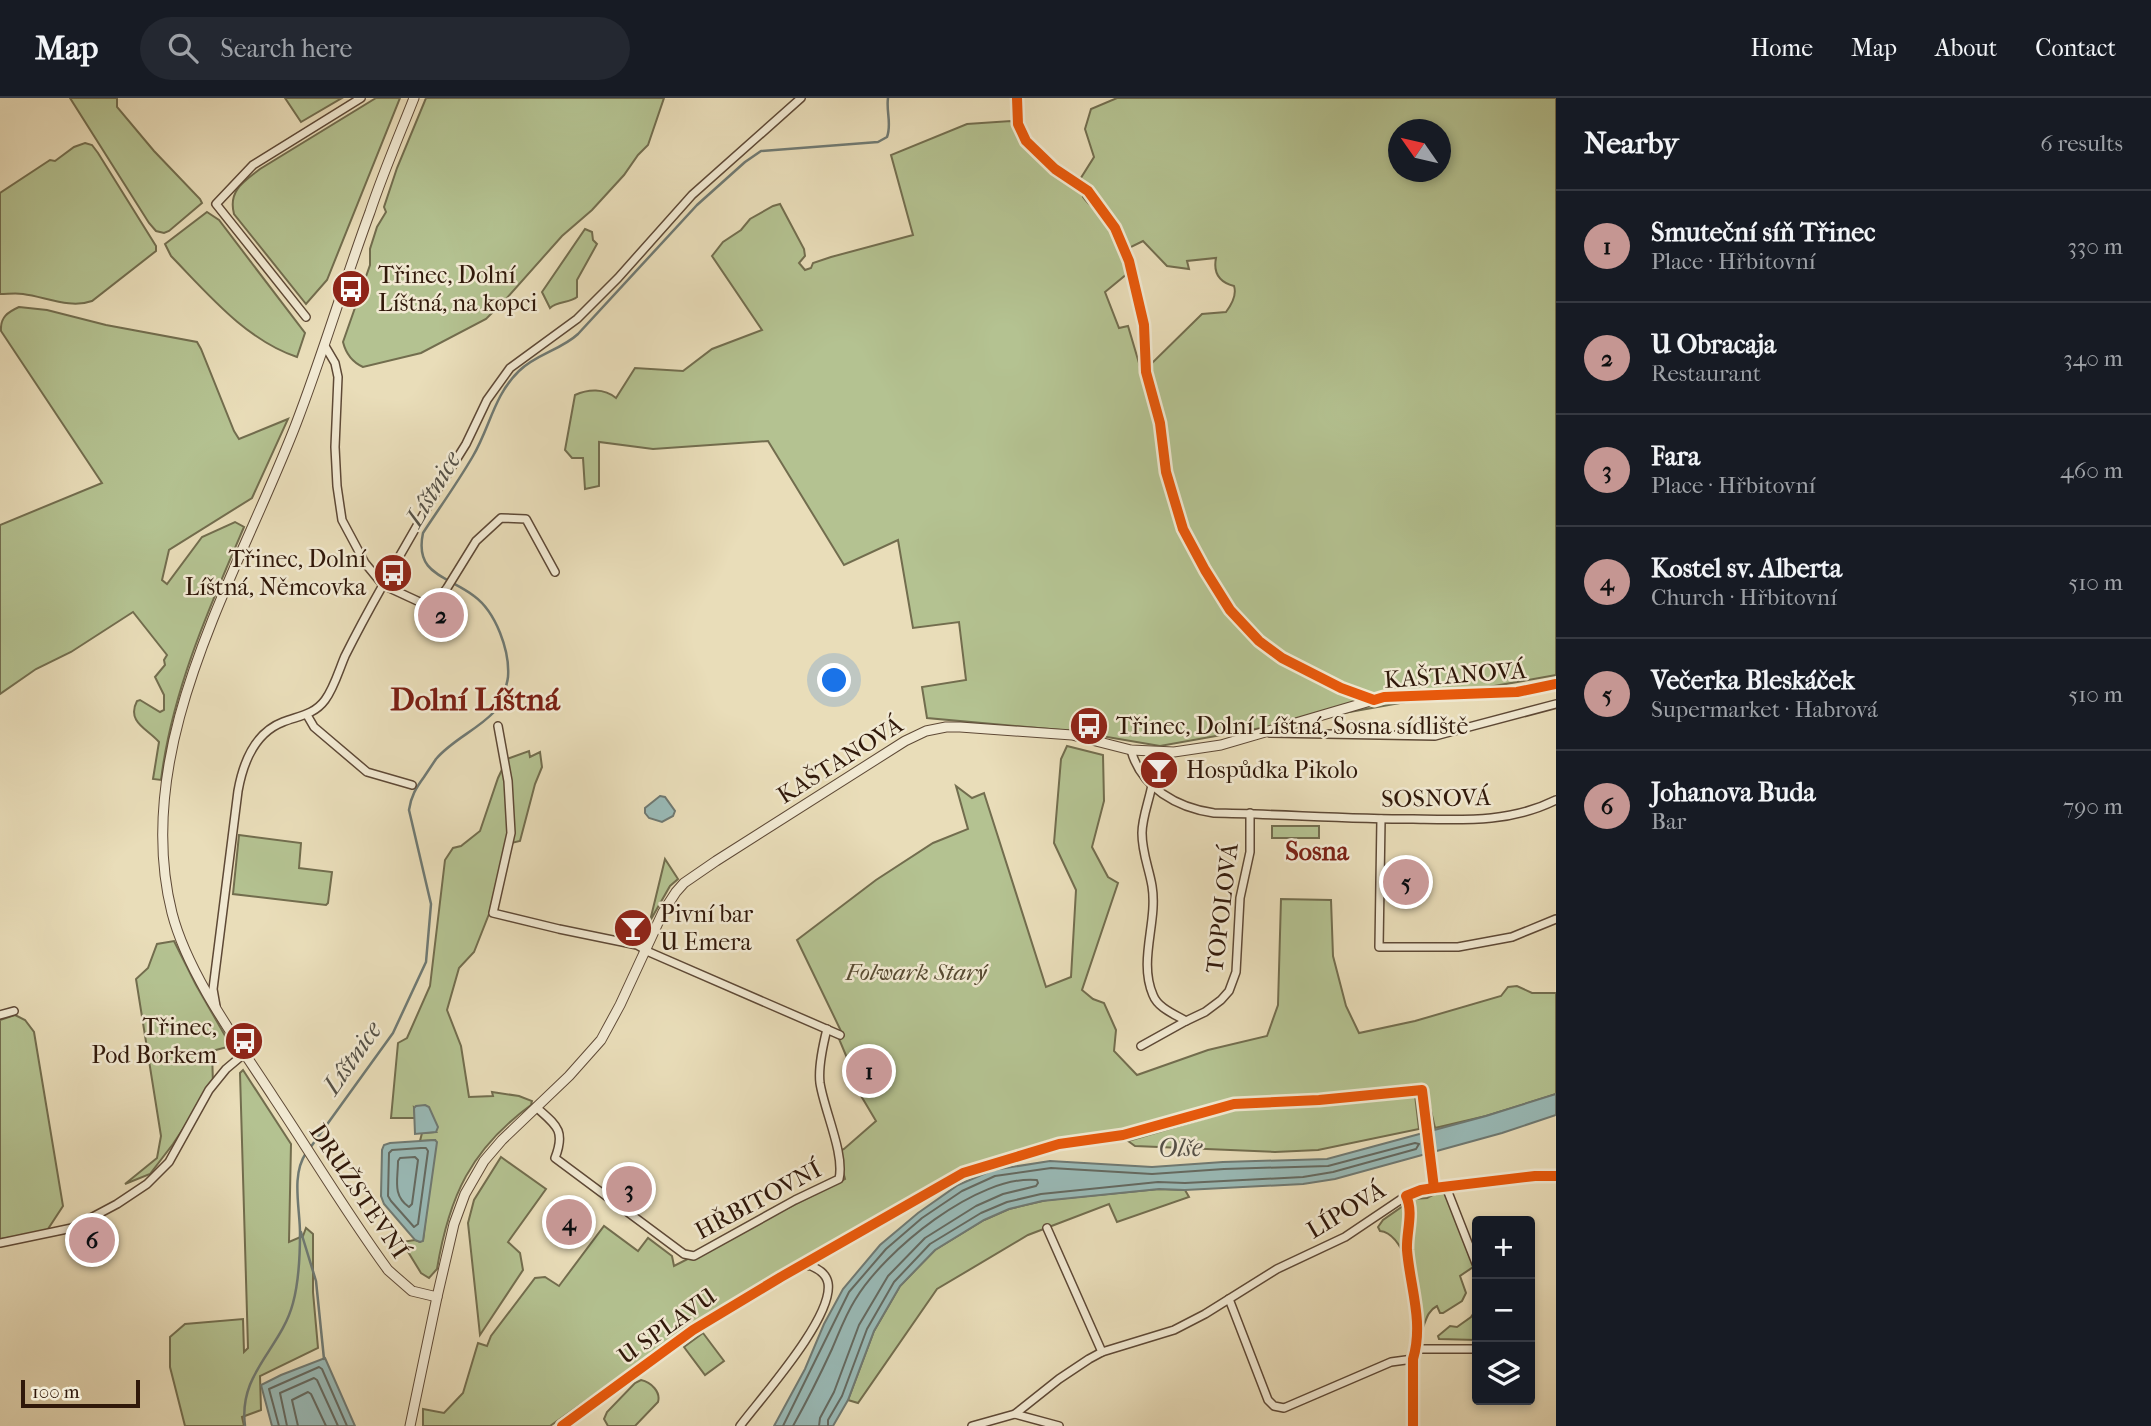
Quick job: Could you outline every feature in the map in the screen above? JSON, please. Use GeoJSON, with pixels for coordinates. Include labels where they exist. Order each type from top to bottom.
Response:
{"type":"FeatureCollection","features":[{"type":"Feature","properties":{"kind":"street"},"geometry":{"type":"LineString","coordinates":[[306,317],[216,204],[253,165],[361,98]]}},
{"type":"Feature","properties":{"kind":"street","name":"DRUŽSTEVNÍ"},"geometry":{"type":"LineString","coordinates":[[414,98],[370,211],[325,346],[282,461],[237,561],[207,637],[181,713],[169,768],[162,820],[164,872],[173,917],[186,952],[216,1006],[387,1270],[412,1290],[437,1297]]}},
{"type":"Feature","properties":{"kind":"street"},"geometry":{"type":"LineString","coordinates":[[216,1006],[213,989],[242,773],[250,752],[263,734],[281,723],[307,715],[325,700],[359,626],[466,444],[487,400],[510,368],[577,319],[618,278],[692,195],[801,98]]}},
{"type":"Feature","properties":{"kind":"street"},"geometry":{"type":"LineString","coordinates":[[1017,98],[1018,124],[1027,141],[1055,169],[1088,191],[1115,229],[1129,261],[1144,326],[1146,372],[1160,423],[1172,500],[1183,529],[1205,570],[1230,610],[1258,641],[1312,674],[1374,700]]}},
{"type":"Feature","properties":{"kind":"street"},"geometry":{"type":"LineString","coordinates":[[325,346],[335,363],[338,377],[337,486],[342,520],[365,563],[383,585],[424,604],[437,601],[476,541],[500,518],[526,519],[555,572]]}},
{"type":"Feature","properties":{"kind":"street","name":"KAŠTANOVÁ"},"geometry":{"type":"LineString","coordinates":[[437,1297],[454,1224],[465,1194],[484,1161],[601,1040],[670,900],[684,884],[905,741],[926,731],[953,727],[1012,729],[1072,735],[1131,750],[1174,752],[1221,745],[1384,697],[1517,692],[1556,684]]}},
{"type":"Feature","properties":{"kind":"street"},"geometry":{"type":"LineString","coordinates":[[1262,733],[1435,736],[1556,704]]}},
{"type":"Feature","properties":{"kind":"street"},"geometry":{"type":"LineString","coordinates":[[307,715],[314,727],[367,772],[412,785]]}},
{"type":"Feature","properties":{"kind":"street"},"geometry":{"type":"LineString","coordinates":[[498,726],[508,781],[511,833],[493,913],[637,945],[840,1035]]}},
{"type":"Feature","properties":{"kind":"street","name":"SOSNOVÁ"},"geometry":{"type":"LineString","coordinates":[[1131,750],[1152,785],[1177,803],[1194,810],[1381,819],[1489,820],[1537,810],[1556,800]]}},
{"type":"Feature","properties":{"kind":"street"},"geometry":{"type":"LineString","coordinates":[[1152,785],[1142,830],[1143,856],[1153,887],[1149,982],[1159,1005],[1186,1021]]}},
{"type":"Feature","properties":{"kind":"street","name":"TOPOLOVÁ"},"geometry":{"type":"LineString","coordinates":[[1141,1046],[1205,1012],[1229,991],[1236,972],[1240,898],[1250,852],[1250,813]]}},
{"type":"Feature","properties":{"kind":"street"},"geometry":{"type":"LineString","coordinates":[[1381,819],[1379,947],[1458,947],[1512,937],[1556,919]]}},
{"type":"Feature","properties":{"kind":"street"},"geometry":{"type":"LineString","coordinates":[[0,1015],[14,1011]]}},
{"type":"Feature","properties":{"kind":"street","name":"HŘBITOVNÍ"},"geometry":{"type":"LineString","coordinates":[[536,1107],[560,1135],[561,1144],[555,1158],[678,1251],[690,1257],[839,1180],[841,1172],[837,1149],[820,1081],[827,1029]]}},
{"type":"Feature","properties":{"kind":"street"},"geometry":{"type":"LineString","coordinates":[[0,1243],[72,1228],[147,1184],[169,1162],[209,1090],[226,1069],[245,1053]]}},
{"type":"Feature","properties":{"kind":"street","name":"LÍPOVÁ"},"geometry":{"type":"LineString","coordinates":[[1015,1414],[1059,1379],[1102,1352],[1174,1330],[1277,1269],[1345,1237],[1405,1196],[1421,1190],[1535,1176],[1556,1176]]}},
{"type":"Feature","properties":{"kind":"street"},"geometry":{"type":"LineString","coordinates":[[1446,1187],[1472,1252]]}},
{"type":"Feature","properties":{"kind":"street","name":"U SPLAVU"},"geometry":{"type":"LineString","coordinates":[[562,1426],[693,1330],[882,1219]]}},
{"type":"Feature","properties":{"kind":"street"},"geometry":{"type":"LineString","coordinates":[[1047,1228],[1102,1352]]}},
{"type":"Feature","properties":{"kind":"street"},"geometry":{"type":"LineString","coordinates":[[740,1426],[798,1352],[825,1301],[828,1282],[824,1274],[809,1265],[800,1267]]}},
{"type":"Feature","properties":{"kind":"street"},"geometry":{"type":"LineString","coordinates":[[410,1426],[437,1297]]}},
{"type":"Feature","properties":{"kind":"street"},"geometry":{"type":"LineString","coordinates":[[1229,1299],[1268,1400],[1274,1406],[1284,1408],[1391,1362],[1413,1359]]}},
{"type":"Feature","properties":{"kind":"street"},"geometry":{"type":"LineString","coordinates":[[1413,1426],[1413,1359],[1416,1349],[1472,1349]]}},
{"type":"Feature","properties":{"kind":"street"},"geometry":{"type":"LineString","coordinates":[[972,1426],[1015,1414],[1059,1426]]}},
{"type":"Feature","properties":{"kind":"green space"},"geometry":{"type":"Polygon","coordinates":[[[70,98],[117,98],[117,107],[202,203],[169,231],[156,231],[70,98]]]}},
{"type":"Feature","properties":{"kind":"green space"},"geometry":{"type":"Polygon","coordinates":[[[285,98],[342,98],[301,122],[285,98]]]}},
{"type":"Feature","properties":{"kind":"green space"},"geometry":{"type":"Polygon","coordinates":[[[376,98],[400,98],[327,280],[306,304],[234,214],[235,193],[260,169],[376,98]]]}},
{"type":"Feature","properties":{"kind":"green space"},"geometry":{"type":"Polygon","coordinates":[[[426,98],[664,98],[648,145],[624,175],[592,210],[562,236],[486,319],[421,353],[363,367],[350,357],[343,342],[370,265],[370,249],[377,227],[386,212],[384,207],[397,168],[426,98]]]}},
{"type":"Feature","properties":{"kind":"green space"},"geometry":{"type":"Polygon","coordinates":[[[1117,98],[1556,98],[1556,675],[1160,746],[1072,731],[927,718],[922,687],[966,680],[959,622],[913,628],[898,540],[844,565],[768,441],[653,449],[599,442],[599,486],[585,489],[583,458],[572,458],[565,450],[575,395],[596,390],[616,398],[635,368],[683,371],[712,349],[762,330],[712,256],[723,242],[741,230],[750,219],[780,204],[804,249],[805,256],[799,263],[805,270],[811,268],[813,263],[831,257],[913,235],[891,155],[967,124],[1011,121],[1033,151],[1087,193],[1083,197],[1108,221],[1119,243],[1128,273],[1105,292],[1119,328],[1128,326],[1144,380],[1152,397],[1158,399],[1149,366],[1202,314],[1226,312],[1235,293],[1234,286],[1218,276],[1216,258],[1187,261],[1189,269],[1167,266],[1143,241],[1127,249],[1102,202],[1079,181],[1094,157],[1085,129],[1091,109],[1117,98]]]}},
{"type":"Feature","properties":{"kind":"green space"},"geometry":{"type":"Polygon","coordinates":[[[85,143],[92,145],[98,153],[156,246],[156,251],[92,301],[75,304],[23,294],[0,294],[0,193],[50,160],[55,161],[74,147],[85,143]]]}},
{"type":"Feature","properties":{"kind":"green space"},"geometry":{"type":"Polygon","coordinates":[[[207,212],[219,220],[305,333],[297,357],[278,349],[244,328],[171,256],[165,244],[207,212]]]}},
{"type":"Feature","properties":{"kind":"green space"},"geometry":{"type":"Polygon","coordinates":[[[585,229],[592,232],[593,240],[597,244],[577,280],[577,297],[550,308],[542,292],[585,229]]]}},
{"type":"Feature","properties":{"kind":"green space"},"geometry":{"type":"Polygon","coordinates":[[[19,307],[47,310],[106,325],[197,342],[239,439],[288,419],[252,498],[169,550],[162,580],[167,584],[202,537],[235,522],[244,527],[205,619],[183,682],[166,747],[161,780],[153,779],[159,742],[136,720],[134,708],[140,700],[160,712],[164,710],[164,695],[155,677],[165,665],[167,655],[133,612],[71,652],[36,669],[0,694],[0,525],[102,483],[1,331],[6,316],[19,307]]]}},
{"type":"Feature","properties":{"kind":"green space","name":"Folwark Starý"},"geometry":{"type":"Polygon","coordinates":[[[1067,746],[1103,755],[1104,801],[1092,847],[1108,877],[1118,883],[1082,990],[1093,999],[1104,1003],[1116,1030],[1114,1051],[1137,1075],[1208,1050],[1267,1036],[1278,1005],[1281,899],[1331,900],[1333,956],[1346,1006],[1359,1033],[1415,1021],[1501,996],[1508,987],[1517,986],[1532,993],[1556,993],[1556,1094],[1486,1116],[1435,1128],[1425,1085],[1234,1101],[1117,1133],[1051,1140],[958,1172],[878,1217],[693,1325],[550,1426],[423,1426],[423,1409],[444,1413],[463,1393],[478,1343],[487,1346],[491,1336],[535,1278],[545,1277],[559,1286],[604,1226],[638,1251],[648,1238],[672,1256],[674,1266],[845,1179],[838,1152],[876,1121],[847,1067],[850,1065],[839,1039],[841,1031],[797,940],[876,880],[933,843],[968,829],[956,786],[972,798],[984,793],[1046,987],[1071,977],[1076,890],[1054,843],[1061,759],[1067,746]]]}},
{"type":"Feature","properties":{"kind":"green space"},"geometry":{"type":"Polygon","coordinates":[[[529,751],[530,757],[540,752],[542,767],[520,841],[507,844],[489,914],[474,952],[459,968],[447,1010],[461,1046],[469,1097],[493,1096],[492,1092],[532,1101],[531,1105],[493,1139],[466,1176],[448,1219],[437,1269],[429,1278],[421,1273],[402,1242],[423,1240],[435,1140],[420,1141],[422,1133],[436,1132],[414,1108],[415,1118],[391,1118],[398,1043],[407,1038],[430,986],[445,860],[453,848],[461,846],[480,831],[507,759],[529,751]]]}},
{"type":"Feature","properties":{"kind":"green space"},"geometry":{"type":"Polygon","coordinates":[[[1272,826],[1319,826],[1319,838],[1272,838],[1272,826]]]}},
{"type":"Feature","properties":{"kind":"green space"},"geometry":{"type":"Polygon","coordinates":[[[239,835],[301,843],[299,868],[332,872],[328,903],[326,905],[233,894],[239,835]]]}},
{"type":"Feature","properties":{"kind":"green space"},"geometry":{"type":"Polygon","coordinates":[[[665,859],[678,879],[670,886],[650,921],[665,859]]]}},
{"type":"Feature","properties":{"kind":"green space"},"geometry":{"type":"Polygon","coordinates":[[[174,941],[231,1046],[212,1051],[213,1084],[150,1174],[125,1184],[157,1158],[161,1136],[136,979],[148,968],[157,944],[174,941]]]}},
{"type":"Feature","properties":{"kind":"green space"},"geometry":{"type":"Polygon","coordinates":[[[15,1015],[25,1020],[34,1032],[63,1206],[46,1232],[0,1239],[0,1020],[15,1015]]]}},
{"type":"Feature","properties":{"kind":"green space"},"geometry":{"type":"Polygon","coordinates":[[[243,1070],[291,1144],[289,1242],[303,1236],[306,1228],[313,1234],[313,1292],[318,1348],[260,1376],[261,1410],[242,1417],[244,1426],[185,1426],[170,1367],[170,1337],[185,1324],[243,1319],[244,1352],[248,1348],[240,1073],[243,1070]]]}},
{"type":"Feature","properties":{"kind":"green space"},"geometry":{"type":"Polygon","coordinates":[[[1415,1095],[1419,1129],[1318,1150],[1275,1152],[1135,1146],[1128,1141],[1240,1108],[1319,1106],[1415,1095]]]}},
{"type":"Feature","properties":{"kind":"green space"},"geometry":{"type":"Polygon","coordinates":[[[501,1157],[546,1189],[508,1242],[520,1253],[523,1270],[480,1335],[468,1223],[474,1200],[501,1157]]]}},
{"type":"Feature","properties":{"kind":"green space"},"geometry":{"type":"Polygon","coordinates":[[[1446,1188],[1472,1255],[1472,1268],[1460,1276],[1466,1293],[1462,1301],[1443,1313],[1440,1313],[1437,1306],[1433,1309],[1419,1336],[1420,1313],[1408,1264],[1396,1242],[1378,1227],[1383,1220],[1413,1199],[1427,1198],[1446,1188]]]}},
{"type":"Feature","properties":{"kind":"green space"},"geometry":{"type":"Polygon","coordinates":[[[1159,1189],[1185,1190],[1189,1197],[1117,1222],[1109,1204],[1028,1235],[937,1289],[858,1403],[848,1400],[874,1331],[900,1286],[935,1250],[984,1220],[1009,1209],[1047,1200],[1159,1189]]]}},
{"type":"Feature","properties":{"kind":"green space"},"geometry":{"type":"Polygon","coordinates":[[[1471,1317],[1472,1340],[1439,1339],[1438,1336],[1450,1326],[1457,1327],[1471,1317]]]}},
{"type":"Feature","properties":{"kind":"green space"},"geometry":{"type":"Polygon","coordinates":[[[703,1333],[724,1361],[705,1375],[684,1347],[703,1333]]]}},
{"type":"Feature","properties":{"kind":"green space"},"geometry":{"type":"Polygon","coordinates":[[[641,1380],[654,1388],[658,1402],[635,1426],[608,1426],[604,1419],[607,1412],[641,1380]]]}},
{"type":"Feature","properties":{"kind":"water"},"geometry":{"type":"Polygon","coordinates":[[[660,796],[665,797],[675,811],[673,816],[662,822],[649,818],[645,813],[645,808],[660,796]]]}},
{"type":"Feature","properties":{"kind":"water"},"geometry":{"type":"Polygon","coordinates":[[[1556,1094],[1556,1115],[1502,1133],[1335,1179],[1303,1184],[1159,1189],[1042,1201],[1009,1209],[984,1220],[935,1250],[900,1286],[874,1331],[848,1400],[833,1426],[774,1426],[843,1289],[880,1245],[918,1213],[958,1185],[993,1170],[1050,1161],[1152,1167],[1327,1159],[1556,1094]]]}},
{"type":"Feature","properties":{"kind":"water"},"geometry":{"type":"Polygon","coordinates":[[[425,1105],[429,1107],[438,1127],[436,1132],[415,1134],[414,1108],[425,1105]]]}},
{"type":"Feature","properties":{"kind":"water"},"geometry":{"type":"Polygon","coordinates":[[[437,1142],[423,1241],[420,1242],[415,1240],[384,1204],[381,1196],[382,1150],[384,1145],[390,1143],[437,1142]]]}},
{"type":"Feature","properties":{"kind":"water"},"geometry":{"type":"Polygon","coordinates":[[[325,1358],[355,1426],[272,1426],[261,1385],[325,1358]]]}},
{"type":"Feature","properties":{"kind":"waterway","name":"Líštnice"},"geometry":{"type":"LineString","coordinates":[[310,1148],[393,1033],[426,962],[431,904],[409,810],[413,796],[442,752],[494,712],[507,681],[507,656],[495,622],[474,596],[428,566],[422,547],[423,533],[473,456],[498,401],[519,371],[578,334],[697,205],[745,162],[761,151],[878,142],[887,137],[888,98]]}},
{"type":"Feature","properties":{"kind":"waterway","name":"Líštnice"},"geometry":{"type":"LineString","coordinates":[[245,1426],[248,1391],[287,1319],[295,1295],[300,1241],[297,1192],[301,1162],[306,1153]]}},
{"type":"Feature","properties":{"kind":"waterway"},"geometry":{"type":"LineString","coordinates":[[301,1232],[316,1281],[324,1359]]}},
{"type":"Feature","properties":{"kind":"cycle path"},"geometry":{"type":"LineString","coordinates":[[1017,98],[1018,124],[1026,141],[1055,169],[1088,191],[1115,228],[1129,261],[1144,325],[1146,372],[1160,423],[1166,472],[1183,529],[1230,610],[1259,641],[1282,658],[1341,688],[1374,700],[1384,697],[1517,692],[1556,684]]}},
{"type":"Feature","properties":{"kind":"cycle path"},"geometry":{"type":"LineString","coordinates":[[562,1426],[693,1330],[963,1173],[1059,1144],[1123,1135],[1234,1104],[1319,1100],[1422,1090],[1434,1188]]}},
{"type":"Feature","properties":{"kind":"cycle path"},"geometry":{"type":"LineString","coordinates":[[1413,1426],[1413,1359],[1417,1318],[1407,1250],[1410,1216],[1406,1196],[1434,1188],[1556,1176]]}},
{"type":"Feature","properties":{"kind":"place","name":"Třinec, Dolní Líštná, na kopci"},"geometry":{"type":"Point","coordinates":[351,289]}},
{"type":"Feature","properties":{"kind":"place","name":"Třinec, Dolní Líštná, Němcovka"},"geometry":{"type":"Point","coordinates":[393,573]}},
{"type":"Feature","properties":{"kind":"place","name":"U Obracaja"},"geometry":{"type":"Point","coordinates":[441,615]}},
{"type":"Feature","properties":{"kind":"place","name":"Třinec, Dolní Líštná, Sosna sídliště"},"geometry":{"type":"Point","coordinates":[1089,726]}},
{"type":"Feature","properties":{"kind":"place","name":"Hospůdka Pikolo"},"geometry":{"type":"Point","coordinates":[1159,770]}},
{"type":"Feature","properties":{"kind":"place","name":"Večerka Bleskáček"},"geometry":{"type":"Point","coordinates":[1406,882]}},
{"type":"Feature","properties":{"kind":"place","name":"Pivní bar U Emera"},"geometry":{"type":"Point","coordinates":[633,928]}},
{"type":"Feature","properties":{"kind":"place","name":"Třinec, Pod Borkem"},"geometry":{"type":"Point","coordinates":[244,1041]}},
{"type":"Feature","properties":{"kind":"place","name":"Smuteční síň Třinec"},"geometry":{"type":"Point","coordinates":[869,1071]}},
{"type":"Feature","properties":{"kind":"place","name":"Fara"},"geometry":{"type":"Point","coordinates":[629,1189]}},
{"type":"Feature","properties":{"kind":"place","name":"Kostel sv. Alberta"},"geometry":{"type":"Point","coordinates":[569,1222]}},
{"type":"Feature","properties":{"kind":"place","name":"Johanova Buda"},"geometry":{"type":"Point","coordinates":[92,1240]}},
{"type":"Feature","properties":{"kind":"district","name":"Dolní Líštná"},"geometry":{"type":"Point","coordinates":[475,699]}},
{"type":"Feature","properties":{"kind":"district","name":"Sosna"},"geometry":{"type":"Point","coordinates":[1317,851]}},
{"type":"Feature","properties":{"kind":"water label","name":"Olše"},"geometry":{"type":"Point","coordinates":[1180,1148]}}]}
